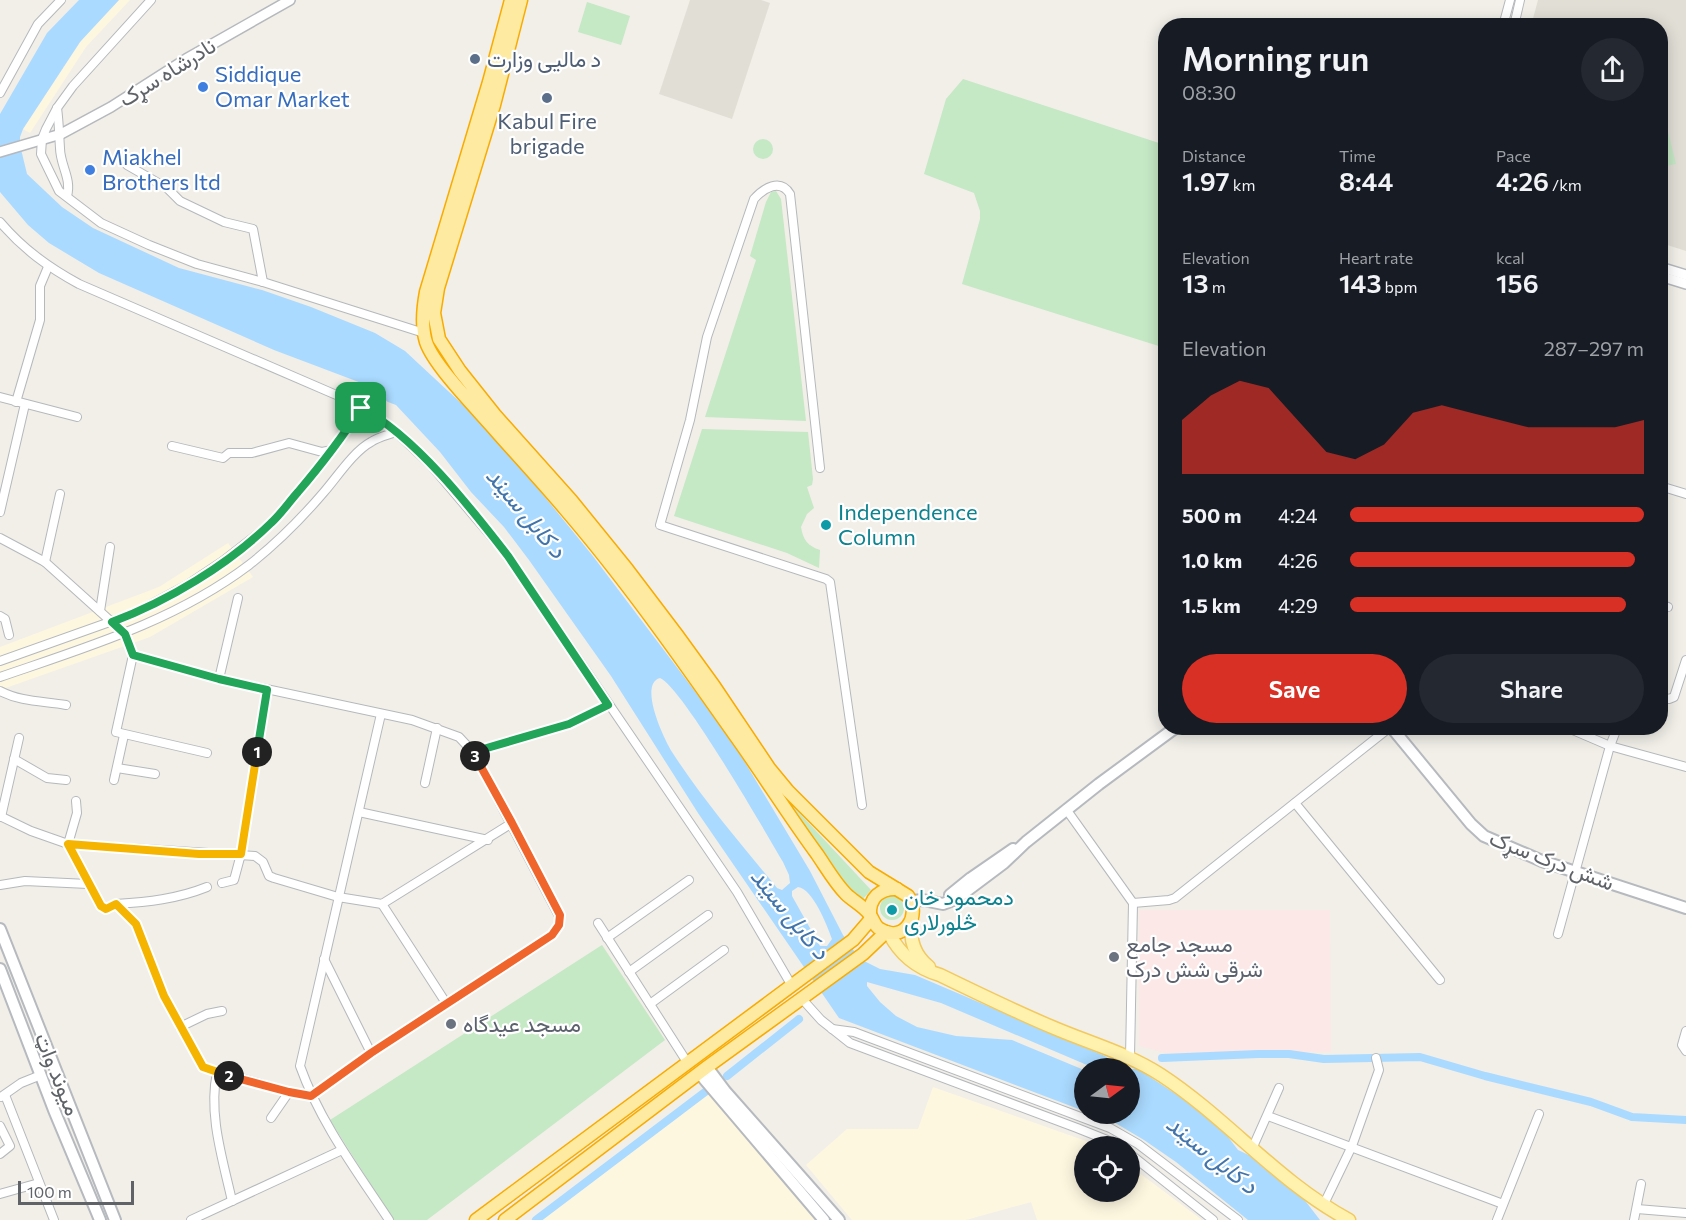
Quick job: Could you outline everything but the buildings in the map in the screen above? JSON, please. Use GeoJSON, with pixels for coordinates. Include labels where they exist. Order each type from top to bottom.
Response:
{"type":"FeatureCollection","features":[{"type":"Feature","properties":{"kind":"highway"},"geometry":{"type":"LineString","coordinates":[[511,0],[470,148],[426,292],[423,313],[424,333],[433,356],[566,510],[618,575],[738,740],[845,894],[871,917],[880,929],[888,932],[902,930],[912,921],[914,915],[910,898],[869,872],[788,791],[769,768],[702,669],[627,568],[571,500],[495,415],[449,356],[439,339],[434,313],[438,288],[494,105],[521,0]]}},
{"type":"Feature","properties":{"kind":"highway"},"geometry":{"type":"LineString","coordinates":[[476,1220],[853,940],[871,917],[870,908],[876,895],[882,890],[897,889]]}},
{"type":"Feature","properties":{"kind":"highway"},"geometry":{"type":"LineString","coordinates":[[505,1220],[703,1070],[817,989],[888,932]]}},
{"type":"Feature","properties":{"kind":"main road"},"geometry":{"type":"LineString","coordinates":[[910,898],[943,904],[952,901],[1004,864],[1026,842],[1066,809],[1166,735]]}},
{"type":"Feature","properties":{"kind":"main road","name":"شش درک سړک"},"geometry":{"type":"LineString","coordinates":[[1397,735],[1471,824],[1484,836],[1542,861],[1686,908]]}},
{"type":"Feature","properties":{"kind":"main road"},"geometry":{"type":"LineString","coordinates":[[912,921],[911,936],[915,950],[923,962],[940,975]]}},
{"type":"Feature","properties":{"kind":"main road","name":"میوند واټ"},"geometry":{"type":"LineString","coordinates":[[0,929],[115,1220]]}},
{"type":"Feature","properties":{"kind":"main road"},"geometry":{"type":"LineString","coordinates":[[888,932],[906,957],[922,969],[940,975],[1043,1023],[1130,1057],[1189,1095],[1284,1178],[1323,1206],[1349,1220]]}},
{"type":"Feature","properties":{"kind":"main road","name":"میوند واټ"},"geometry":{"type":"LineString","coordinates":[[0,969],[100,1220]]}},
{"type":"Feature","properties":{"kind":"main road"},"geometry":{"type":"LineString","coordinates":[[703,1070],[824,1220]]}},
{"type":"Feature","properties":{"kind":"main road"},"geometry":{"type":"LineString","coordinates":[[703,1070],[725,1091],[838,1220]]}},
{"type":"Feature","properties":{"kind":"street"},"geometry":{"type":"LineString","coordinates":[[0,93],[38,24],[61,0]]}},
{"type":"Feature","properties":{"kind":"street"},"geometry":{"type":"LineString","coordinates":[[151,0],[87,70],[57,108],[42,139],[41,154],[59,191],[101,223],[197,264],[263,282],[424,333]]}},
{"type":"Feature","properties":{"kind":"street","name":"نادرشاه سړک"},"geometry":{"type":"LineString","coordinates":[[0,152],[61,134],[111,107],[186,59],[290,0]]}},
{"type":"Feature","properties":{"kind":"street"},"geometry":{"type":"LineString","coordinates":[[1505,18],[1510,0]]}},
{"type":"Feature","properties":{"kind":"street"},"geometry":{"type":"LineString","coordinates":[[1516,18],[1520,0]]}},
{"type":"Feature","properties":{"kind":"street"},"geometry":{"type":"LineString","coordinates":[[57,108],[61,134],[60,149],[69,187],[67,196]]}},
{"type":"Feature","properties":{"kind":"street"},"geometry":{"type":"LineString","coordinates":[[127,165],[167,188],[180,201],[224,222],[254,229],[263,282]]}},
{"type":"Feature","properties":{"kind":"street"},"geometry":{"type":"LineString","coordinates":[[820,468],[790,194],[787,188],[777,185],[764,188],[754,199],[707,337],[690,420],[660,525],[830,582],[862,805]]}},
{"type":"Feature","properties":{"kind":"street"},"geometry":{"type":"LineString","coordinates":[[0,222],[21,246],[48,267],[94,291],[290,374],[361,408],[396,432],[430,464],[508,556],[737,892],[792,986]]}},
{"type":"Feature","properties":{"kind":"street"},"geometry":{"type":"LineString","coordinates":[[16,402],[40,320],[40,286],[48,267]]}},
{"type":"Feature","properties":{"kind":"street"},"geometry":{"type":"LineString","coordinates":[[1668,269],[1686,275]]}},
{"type":"Feature","properties":{"kind":"street"},"geometry":{"type":"LineString","coordinates":[[1668,278],[1686,284]]}},
{"type":"Feature","properties":{"kind":"street"},"geometry":{"type":"LineString","coordinates":[[0,397],[77,417]]}},
{"type":"Feature","properties":{"kind":"street"},"geometry":{"type":"LineString","coordinates":[[0,512],[25,404]]}},
{"type":"Feature","properties":{"kind":"street"},"geometry":{"type":"LineString","coordinates":[[0,661],[112,622],[160,600],[196,579],[246,544],[272,523],[332,450],[361,408]]}},
{"type":"Feature","properties":{"kind":"street"},"geometry":{"type":"LineString","coordinates":[[0,677],[125,634],[171,613],[225,582],[278,541],[302,518],[370,442],[396,432]]}},
{"type":"Feature","properties":{"kind":"street"},"geometry":{"type":"LineString","coordinates":[[172,446],[223,458],[229,453],[252,453],[289,443],[322,452],[332,450]]}},
{"type":"Feature","properties":{"kind":"street"},"geometry":{"type":"LineString","coordinates":[[1668,488],[1686,494]]}},
{"type":"Feature","properties":{"kind":"street"},"geometry":{"type":"LineString","coordinates":[[45,562],[60,494]]}},
{"type":"Feature","properties":{"kind":"street"},"geometry":{"type":"LineString","coordinates":[[0,538],[45,562],[125,634],[133,655],[116,732],[207,753]]}},
{"type":"Feature","properties":{"kind":"street"},"geometry":{"type":"LineString","coordinates":[[100,611],[111,547]]}},
{"type":"Feature","properties":{"kind":"street"},"geometry":{"type":"LineString","coordinates":[[219,679],[238,598]]}},
{"type":"Feature","properties":{"kind":"street"},"geometry":{"type":"LineString","coordinates":[[0,616],[5,619],[9,635]]}},
{"type":"Feature","properties":{"kind":"street"},"geometry":{"type":"LineString","coordinates":[[116,904],[136,924],[164,996],[203,1067],[289,1092],[311,1096],[371,1053],[552,935],[559,925],[560,915],[473,752],[459,737],[412,720],[219,679],[133,655]]}},
{"type":"Feature","properties":{"kind":"street"},"geometry":{"type":"LineString","coordinates":[[1668,699],[1674,697],[1686,660]]}},
{"type":"Feature","properties":{"kind":"street"},"geometry":{"type":"LineString","coordinates":[[222,883],[234,880],[241,854],[267,690]]}},
{"type":"Feature","properties":{"kind":"street"},"geometry":{"type":"LineString","coordinates":[[0,691],[30,702],[66,705]]}},
{"type":"Feature","properties":{"kind":"street"},"geometry":{"type":"LineString","coordinates":[[473,752],[569,724],[608,705]]}},
{"type":"Feature","properties":{"kind":"street"},"geometry":{"type":"LineString","coordinates":[[381,714],[300,1066],[311,1096],[342,1150],[389,1220]]}},
{"type":"Feature","properties":{"kind":"street"},"geometry":{"type":"LineString","coordinates":[[425,783],[437,728]]}},
{"type":"Feature","properties":{"kind":"street"},"geometry":{"type":"LineString","coordinates":[[114,780],[124,735]]}},
{"type":"Feature","properties":{"kind":"street"},"geometry":{"type":"LineString","coordinates":[[1133,903],[1175,898],[1382,735]]}},
{"type":"Feature","properties":{"kind":"street"},"geometry":{"type":"LineString","coordinates":[[1584,735],[1610,746],[1686,767]]}},
{"type":"Feature","properties":{"kind":"street"},"geometry":{"type":"LineString","coordinates":[[1558,934],[1614,735]]}},
{"type":"Feature","properties":{"kind":"street"},"geometry":{"type":"LineString","coordinates":[[19,738],[0,817],[68,844],[199,854],[241,854],[259,858],[269,876],[338,897],[382,904],[512,823]]}},
{"type":"Feature","properties":{"kind":"street"},"geometry":{"type":"LineString","coordinates":[[14,759],[47,778],[66,780]]}},
{"type":"Feature","properties":{"kind":"street"},"geometry":{"type":"LineString","coordinates":[[117,768],[155,774]]}},
{"type":"Feature","properties":{"kind":"street"},"geometry":{"type":"LineString","coordinates":[[76,801],[77,813],[68,844],[101,906],[106,909],[116,904],[153,902],[207,887]]}},
{"type":"Feature","properties":{"kind":"street"},"geometry":{"type":"LineString","coordinates":[[1295,803],[1440,980]]}},
{"type":"Feature","properties":{"kind":"street"},"geometry":{"type":"LineString","coordinates":[[1066,809],[1133,903],[1130,1057]]}},
{"type":"Feature","properties":{"kind":"street"},"geometry":{"type":"LineString","coordinates":[[359,813],[488,840]]}},
{"type":"Feature","properties":{"kind":"street"},"geometry":{"type":"LineString","coordinates":[[607,938],[689,880]]}},
{"type":"Feature","properties":{"kind":"street"},"geometry":{"type":"LineString","coordinates":[[0,885],[25,881],[88,884]]}},
{"type":"Feature","properties":{"kind":"street"},"geometry":{"type":"LineString","coordinates":[[382,904],[446,1003]]}},
{"type":"Feature","properties":{"kind":"street"},"geometry":{"type":"LineString","coordinates":[[629,972],[708,915]]}},
{"type":"Feature","properties":{"kind":"street"},"geometry":{"type":"LineString","coordinates":[[598,923],[687,1062]]}},
{"type":"Feature","properties":{"kind":"street"},"geometry":{"type":"LineString","coordinates":[[650,1004],[724,950]]}},
{"type":"Feature","properties":{"kind":"street"},"geometry":{"type":"LineString","coordinates":[[324,959],[371,1053]]}},
{"type":"Feature","properties":{"kind":"street"},"geometry":{"type":"LineString","coordinates":[[802,1000],[820,1020],[850,1043],[1095,1136]]}},
{"type":"Feature","properties":{"kind":"street"},"geometry":{"type":"LineString","coordinates":[[180,1027],[207,1014],[222,1011]]}},
{"type":"Feature","properties":{"kind":"street"},"geometry":{"type":"LineString","coordinates":[[832,1029],[854,1032],[1074,1114]]}},
{"type":"Feature","properties":{"kind":"street"},"geometry":{"type":"LineString","coordinates":[[1686,1030],[1682,1045],[1686,1051]]}},
{"type":"Feature","properties":{"kind":"street"},"geometry":{"type":"LineString","coordinates":[[1323,1206],[1352,1146],[1379,1070],[1376,1058]]}},
{"type":"Feature","properties":{"kind":"street"},"geometry":{"type":"LineString","coordinates":[[217,1072],[213,1092],[217,1127],[232,1201]]}},
{"type":"Feature","properties":{"kind":"street"},"geometry":{"type":"LineString","coordinates":[[41,1075],[21,1083],[2,1096],[54,1220]]}},
{"type":"Feature","properties":{"kind":"street"},"geometry":{"type":"LineString","coordinates":[[1252,1149],[1279,1088]]}},
{"type":"Feature","properties":{"kind":"street"},"geometry":{"type":"LineString","coordinates":[[271,1118],[289,1092]]}},
{"type":"Feature","properties":{"kind":"street"},"geometry":{"type":"LineString","coordinates":[[1497,1220],[1539,1114]]}},
{"type":"Feature","properties":{"kind":"street"},"geometry":{"type":"LineString","coordinates":[[1268,1116],[1503,1204]]}},
{"type":"Feature","properties":{"kind":"street"},"geometry":{"type":"LineString","coordinates":[[1077,1128],[1079,1124]]}},
{"type":"Feature","properties":{"kind":"street"},"geometry":{"type":"LineString","coordinates":[[1100,1124],[1138,1144],[1238,1220]]}},
{"type":"Feature","properties":{"kind":"street"},"geometry":{"type":"LineString","coordinates":[[0,1126],[10,1146],[0,1154]]}},
{"type":"Feature","properties":{"kind":"street"},"geometry":{"type":"LineString","coordinates":[[190,1220],[342,1150]]}},
{"type":"Feature","properties":{"kind":"street"},"geometry":{"type":"LineString","coordinates":[[1140,1162],[1213,1220]]}},
{"type":"Feature","properties":{"kind":"street"},"geometry":{"type":"LineString","coordinates":[[0,1194],[39,1183]]}},
{"type":"Feature","properties":{"kind":"street"},"geometry":{"type":"LineString","coordinates":[[1634,1220],[1641,1184]]}},
{"type":"Feature","properties":{"kind":"street"},"geometry":{"type":"LineString","coordinates":[[1636,1209],[1686,1213]]}},
{"type":"Feature","properties":{"kind":"shaded area"},"geometry":{"type":"Polygon","coordinates":[[[119,0],[130,0],[86,47],[30,133],[23,129],[85,35],[119,0]]]}},
{"type":"Feature","properties":{"kind":"shaded area"},"geometry":{"type":"Polygon","coordinates":[[[690,0],[761,0],[770,3],[732,119],[659,94],[690,0]]]}},
{"type":"Feature","properties":{"kind":"shaded area"},"geometry":{"type":"Polygon","coordinates":[[[1538,0],[1686,0],[1686,251],[1668,245],[1668,18],[1533,18],[1538,0]]]}},
{"type":"Feature","properties":{"kind":"shaded area"},"geometry":{"type":"Polygon","coordinates":[[[228,543],[253,577],[150,637],[0,690],[0,647],[159,587],[228,543]]]}},
{"type":"Feature","properties":{"kind":"shaded area"},"geometry":{"type":"Polygon","coordinates":[[[1139,910],[1330,910],[1331,1052],[1166,1053],[1139,1046],[1139,910]]]}},
{"type":"Feature","properties":{"kind":"shaded area"},"geometry":{"type":"Polygon","coordinates":[[[933,1087],[1074,1137],[1074,1202],[1140,1202],[1140,1174],[1202,1220],[1037,1220],[1031,1202],[966,1220],[852,1220],[806,1165],[847,1129],[918,1129],[933,1087]]]}},
{"type":"Feature","properties":{"kind":"shaded area"},"geometry":{"type":"Polygon","coordinates":[[[710,1092],[815,1220],[542,1220],[710,1092]]]}},
{"type":"Feature","properties":{"kind":"green space"},"geometry":{"type":"Polygon","coordinates":[[[587,2],[630,16],[621,45],[578,32],[587,2]]]}},
{"type":"Feature","properties":{"kind":"green space"},"geometry":{"type":"Polygon","coordinates":[[[963,79],[1158,143],[1158,346],[962,284],[980,219],[974,193],[924,174],[946,99],[963,79]]]}},
{"type":"Feature","properties":{"kind":"green space"},"geometry":{"type":"Polygon","coordinates":[[[1668,131],[1676,164],[1668,166],[1668,131]]]}},
{"type":"Feature","properties":{"kind":"green space"},"geometry":{"type":"Polygon","coordinates":[[[763,139],[770,142],[773,149],[770,156],[763,159],[756,156],[753,149],[756,142],[763,139]]]}},
{"type":"Feature","properties":{"kind":"green space"},"geometry":{"type":"Polygon","coordinates":[[[776,191],[781,199],[806,421],[705,417],[756,260],[750,256],[766,202],[771,192],[776,191]]]}},
{"type":"Feature","properties":{"kind":"green space"},"geometry":{"type":"Polygon","coordinates":[[[702,429],[808,432],[813,479],[812,485],[807,487],[814,508],[807,514],[801,527],[807,542],[820,550],[819,568],[787,553],[674,516],[702,429]]]}},
{"type":"Feature","properties":{"kind":"green space"},"geometry":{"type":"Polygon","coordinates":[[[790,803],[871,890],[862,900],[856,893],[851,897],[790,803]]]}},
{"type":"Feature","properties":{"kind":"green space"},"geometry":{"type":"Polygon","coordinates":[[[892,896],[897,897],[903,903],[903,913],[897,919],[892,920],[887,919],[881,913],[880,908],[881,903],[887,897],[892,896]]]}},
{"type":"Feature","properties":{"kind":"green space"},"geometry":{"type":"Polygon","coordinates":[[[602,945],[665,1040],[427,1220],[393,1220],[330,1120],[602,945]]]}},
{"type":"Feature","properties":{"kind":"water","name":"د کابل سيند"},"geometry":{"type":"Polygon","coordinates":[[[79,0],[119,0],[80,42],[23,129],[20,145],[27,174],[62,207],[93,228],[179,268],[262,290],[311,307],[375,333],[405,351],[491,431],[592,555],[731,739],[810,871],[843,935],[854,951],[864,961],[880,969],[915,975],[1107,1058],[1074,1060],[941,1003],[867,982],[867,986],[880,1002],[896,1016],[917,1027],[956,1036],[1012,1040],[1074,1066],[1074,1107],[839,1018],[698,813],[611,676],[504,527],[471,492],[440,452],[396,405],[388,402],[364,384],[274,350],[99,273],[49,243],[28,225],[0,192],[0,114],[47,33],[79,0]],[[660,678],[654,682],[651,690],[659,724],[672,752],[723,822],[777,888],[782,890],[790,883],[783,862],[704,733],[671,687],[660,678]],[[798,887],[792,891],[792,896],[820,946],[827,946],[832,939],[823,917],[804,889],[798,887]]]}},
{"type":"Feature","properties":{"kind":"water","name":"د کابل سيند"},"geometry":{"type":"Polygon","coordinates":[[[1140,1070],[1215,1120],[1238,1150],[1257,1159],[1303,1198],[1320,1220],[1248,1220],[1176,1162],[1117,1124],[1140,1124],[1140,1070]]]}},
{"type":"Feature","properties":{"kind":"waterway"},"geometry":{"type":"LineString","coordinates":[[727,1076],[799,1019]]}},
{"type":"Feature","properties":{"kind":"waterway"},"geometry":{"type":"LineString","coordinates":[[1162,1058],[1258,1054],[1289,1054],[1324,1059],[1420,1057],[1485,1076],[1591,1102],[1632,1117],[1686,1120]]}},
{"type":"Feature","properties":{"kind":"waterway"},"geometry":{"type":"LineString","coordinates":[[536,1220],[709,1089]]}},
{"type":"Feature","properties":{"kind":"place","name":"د مالیی وزارت"},"geometry":{"type":"Point","coordinates":[475,59]}},
{"type":"Feature","properties":{"kind":"place","name":"Siddique Omar Market"},"geometry":{"type":"Point","coordinates":[203,87]}},
{"type":"Feature","properties":{"kind":"place","name":"Kabul Fire brigade"},"geometry":{"type":"Point","coordinates":[547,98]}},
{"type":"Feature","properties":{"kind":"place","name":"Miakhel Brothers ltd"},"geometry":{"type":"Point","coordinates":[90,170]}},
{"type":"Feature","properties":{"kind":"place","name":"Independence Column"},"geometry":{"type":"Point","coordinates":[826,525]}},
{"type":"Feature","properties":{"kind":"place","name":"دمحمود خان څلورلاری"},"geometry":{"type":"Point","coordinates":[892,910]}},
{"type":"Feature","properties":{"kind":"place","name":"مسجد جامع شرقی شش درک"},"geometry":{"type":"Point","coordinates":[1114,957]}},
{"type":"Feature","properties":{"kind":"place","name":"مسجد عیدگاه"},"geometry":{"type":"Point","coordinates":[451,1024]}},
{"type":"Feature","properties":{"kind":"route"},"geometry":{"type":"LineString","coordinates":[[361,408],[396,432],[430,464],[493,537],[608,705],[569,724],[473,752],[560,915],[559,925],[552,935],[371,1053],[311,1096],[289,1092],[203,1067],[164,996],[136,924],[116,904],[106,909],[101,906],[68,844],[199,854],[241,854],[267,690],[133,655],[125,634],[112,622],[135,613],[187,585],[224,561],[272,523],[332,450],[361,408]]}}]}
